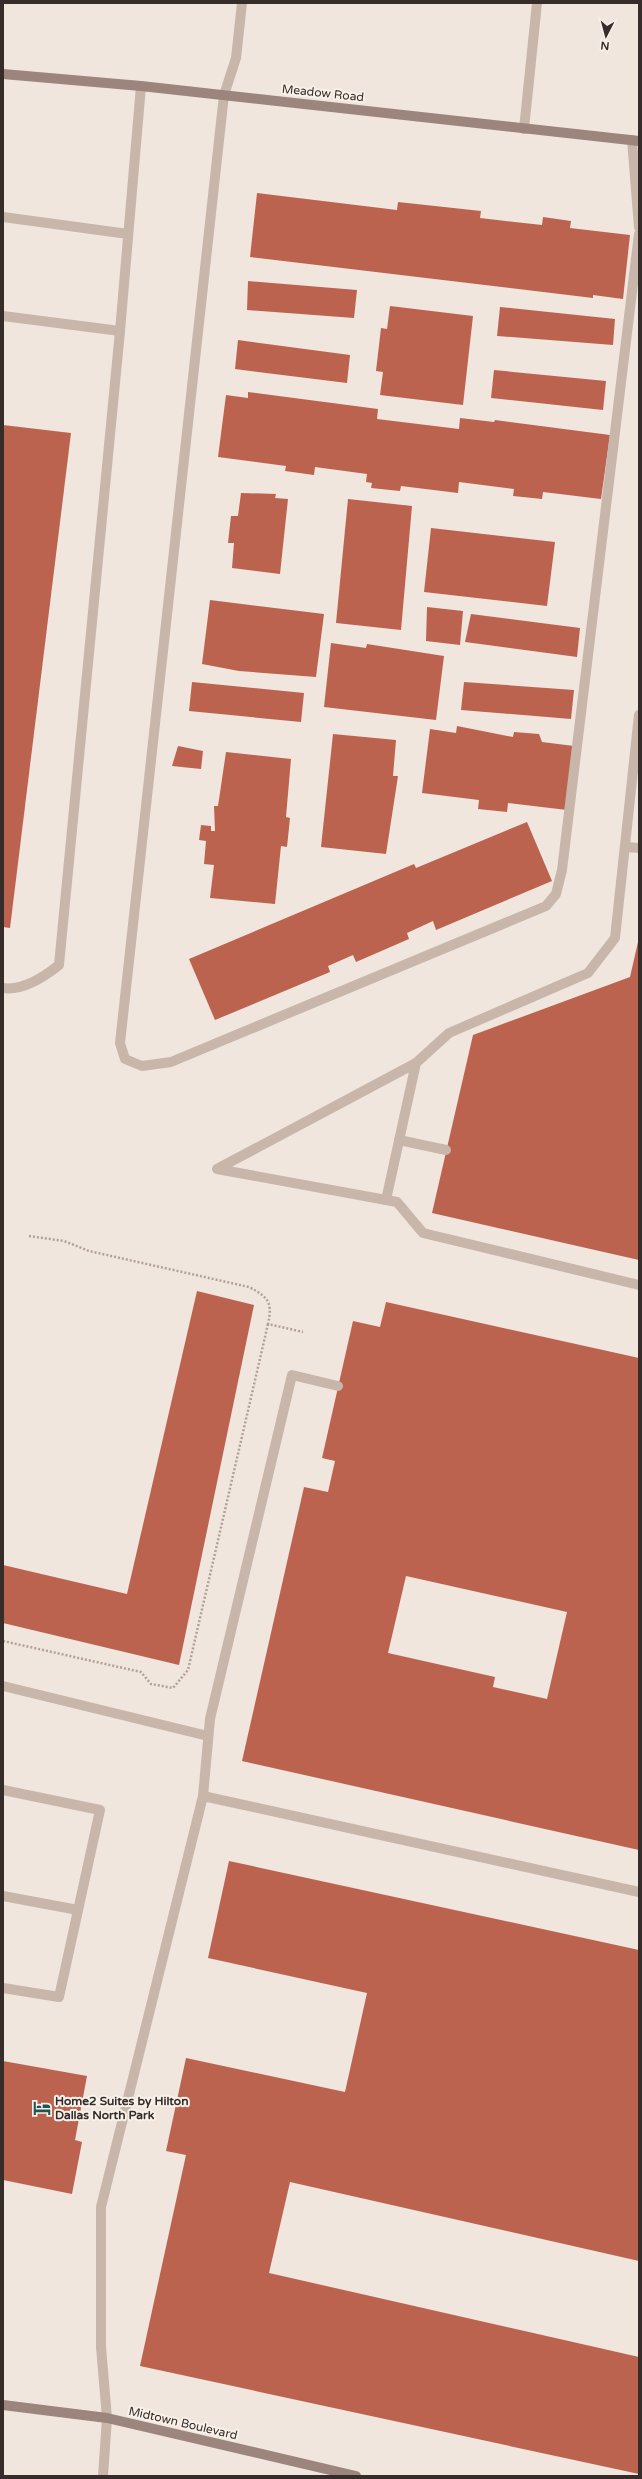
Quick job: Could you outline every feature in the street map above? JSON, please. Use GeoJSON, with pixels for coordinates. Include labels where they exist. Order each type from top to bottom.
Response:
{"type":"FeatureCollection","features":[{"type":"Feature","properties":{"kind":"street","name":"Meadow Road"},"geometry":{"type":"LineString","coordinates":[[3,74],[141,86],[635,140]]}},
{"type":"Feature","properties":{"kind":"street","name":"Midtown Boulevard"},"geometry":{"type":"LineString","coordinates":[[3,2406],[107,2418],[356,2476]]}},
{"type":"Feature","properties":{"kind":"lane"},"geometry":{"type":"LineString","coordinates":[[242,3],[236,58],[224,95],[120,1043],[126,1059],[142,1066],[171,1062],[546,906],[556,894],[563,862],[639,234]]}},
{"type":"Feature","properties":{"kind":"lane"},"geometry":{"type":"LineString","coordinates":[[524,128],[537,3]]}},
{"type":"Feature","properties":{"kind":"lane"},"geometry":{"type":"LineString","coordinates":[[3,988],[10,989],[41,979],[59,965],[120,331],[141,86]]}},
{"type":"Feature","properties":{"kind":"lane"},"geometry":{"type":"LineString","coordinates":[[635,140],[639,227]]}},
{"type":"Feature","properties":{"kind":"lane"},"geometry":{"type":"LineString","coordinates":[[3,218],[128,234]]}},
{"type":"Feature","properties":{"kind":"lane"},"geometry":{"type":"LineString","coordinates":[[3,316],[120,331]]}},
{"type":"Feature","properties":{"kind":"lane"},"geometry":{"type":"LineString","coordinates":[[639,715],[615,938],[588,973],[449,1033],[416,1063],[217,1169],[397,1202],[423,1233],[639,1285]]}},
{"type":"Feature","properties":{"kind":"lane"},"geometry":{"type":"LineString","coordinates":[[625,847],[639,848]]}},
{"type":"Feature","properties":{"kind":"lane"},"geometry":{"type":"LineString","coordinates":[[386,1200],[416,1063]]}},
{"type":"Feature","properties":{"kind":"lane"},"geometry":{"type":"LineString","coordinates":[[399,1140],[446,1150]]}},
{"type":"Feature","properties":{"kind":"lane"},"geometry":{"type":"LineString","coordinates":[[103,2476],[107,2418],[101,2347],[101,2207],[203,1796],[210,1719],[292,1375],[338,1386]]}},
{"type":"Feature","properties":{"kind":"lane"},"geometry":{"type":"LineString","coordinates":[[3,1686],[208,1736]]}},
{"type":"Feature","properties":{"kind":"lane"},"geometry":{"type":"LineString","coordinates":[[3,1790],[100,1810],[59,1997],[3,1988]]}},
{"type":"Feature","properties":{"kind":"lane"},"geometry":{"type":"LineString","coordinates":[[203,1796],[639,1892]]}},
{"type":"Feature","properties":{"kind":"lane"},"geometry":{"type":"LineString","coordinates":[[3,1896],[78,1910]]}},
{"type":"Feature","properties":{"kind":"path"},"geometry":{"type":"LineString","coordinates":[[3,1641],[141,1672],[151,1684],[173,1688],[188,1670],[271,1311],[268,1302],[262,1295],[249,1287],[89,1251],[64,1241],[29,1236]]}},
{"type":"Feature","properties":{"kind":"path"},"geometry":{"type":"LineString","coordinates":[[268,1324],[303,1332]]}},
{"type":"Feature","properties":{"kind":"building"},"geometry":{"type":"Polygon","coordinates":[[[257,193],[397,210],[398,202],[481,211],[480,218],[542,225],[543,217],[571,221],[570,228],[630,235],[623,299],[593,295],[593,298],[250,257],[257,193]]]}},
{"type":"Feature","properties":{"kind":"building"},"geometry":{"type":"Polygon","coordinates":[[[248,281],[357,290],[354,318],[247,310],[248,281]]]}},
{"type":"Feature","properties":{"kind":"building"},"geometry":{"type":"Polygon","coordinates":[[[390,306],[473,316],[463,405],[380,395],[383,372],[376,371],[381,328],[387,329],[390,306]]]}},
{"type":"Feature","properties":{"kind":"building"},"geometry":{"type":"Polygon","coordinates":[[[500,307],[615,319],[613,345],[497,336],[500,307]]]}},
{"type":"Feature","properties":{"kind":"building"},"geometry":{"type":"Polygon","coordinates":[[[238,340],[350,355],[347,383],[235,369],[238,340]]]}},
{"type":"Feature","properties":{"kind":"building"},"geometry":{"type":"Polygon","coordinates":[[[494,370],[606,381],[603,410],[491,398],[494,370]]]}},
{"type":"Feature","properties":{"kind":"building"},"geometry":{"type":"Polygon","coordinates":[[[248,392],[378,409],[377,419],[459,429],[460,418],[494,422],[495,420],[610,435],[601,499],[543,492],[542,499],[513,496],[514,489],[459,482],[458,493],[401,486],[400,491],[371,488],[372,483],[366,482],[367,474],[315,467],[314,475],[285,471],[286,466],[218,457],[226,395],[248,398],[248,392]]]}},
{"type":"Feature","properties":{"kind":"building"},"geometry":{"type":"Polygon","coordinates":[[[3,425],[71,433],[10,928],[3,927],[3,425]]]}},
{"type":"Feature","properties":{"kind":"building"},"geometry":{"type":"Polygon","coordinates":[[[241,493],[276,494],[275,498],[288,499],[280,574],[232,568],[234,543],[228,543],[231,516],[238,516],[241,493]]]}},
{"type":"Feature","properties":{"kind":"building"},"geometry":{"type":"Polygon","coordinates":[[[348,499],[412,506],[401,630],[336,623],[348,499]]]}},
{"type":"Feature","properties":{"kind":"building"},"geometry":{"type":"Polygon","coordinates":[[[431,528],[555,542],[547,606],[424,592],[431,528]]]}},
{"type":"Feature","properties":{"kind":"building"},"geometry":{"type":"Polygon","coordinates":[[[210,600],[324,614],[316,677],[239,671],[202,664],[210,600]]]}},
{"type":"Feature","properties":{"kind":"building"},"geometry":{"type":"Polygon","coordinates":[[[427,607],[463,611],[460,645],[426,641],[427,607]]]}},
{"type":"Feature","properties":{"kind":"building"},"geometry":{"type":"Polygon","coordinates":[[[471,614],[580,628],[577,657],[465,642],[471,614]]]}},
{"type":"Feature","properties":{"kind":"building"},"geometry":{"type":"Polygon","coordinates":[[[331,643],[366,648],[367,644],[444,656],[436,720],[324,707],[331,643]]]}},
{"type":"Feature","properties":{"kind":"building"},"geometry":{"type":"Polygon","coordinates":[[[192,682],[304,693],[301,722],[189,711],[192,682]]]}},
{"type":"Feature","properties":{"kind":"building"},"geometry":{"type":"Polygon","coordinates":[[[464,682],[574,690],[571,719],[461,710],[464,682]]]}},
{"type":"Feature","properties":{"kind":"building"},"geometry":{"type":"Polygon","coordinates":[[[457,726],[513,737],[514,732],[539,734],[542,742],[574,746],[567,810],[508,803],[507,812],[478,809],[479,800],[422,793],[430,729],[456,733],[457,726]]]}},
{"type":"Feature","properties":{"kind":"building"},"geometry":{"type":"Polygon","coordinates":[[[333,734],[396,740],[393,776],[398,776],[386,854],[321,847],[333,734]]]}},
{"type":"Feature","properties":{"kind":"building"},"geometry":{"type":"Polygon","coordinates":[[[178,746],[203,751],[201,769],[172,766],[178,746]]]}},
{"type":"Feature","properties":{"kind":"building"},"geometry":{"type":"Polygon","coordinates":[[[226,752],[291,759],[286,817],[290,818],[287,847],[281,846],[275,904],[210,898],[214,865],[204,864],[206,841],[199,840],[201,825],[211,826],[211,831],[215,831],[214,806],[218,806],[226,752]]]}},
{"type":"Feature","properties":{"kind":"building"},"geometry":{"type":"Polygon","coordinates":[[[527,822],[552,881],[436,930],[433,921],[407,933],[409,939],[356,962],[353,955],[328,966],[330,972],[215,1020],[189,959],[414,864],[416,868],[527,822]]]}},
{"type":"Feature","properties":{"kind":"building"},"geometry":{"type":"Polygon","coordinates":[[[638,942],[639,1260],[432,1213],[473,1035],[630,977],[638,942]]]}},
{"type":"Feature","properties":{"kind":"building"},"geometry":{"type":"Polygon","coordinates":[[[197,1291],[254,1305],[179,1665],[3,1623],[3,1565],[127,1594],[197,1291]]]}},
{"type":"Feature","properties":{"kind":"building"},"geometry":{"type":"Polygon","coordinates":[[[386,1302],[639,1358],[639,1850],[242,1761],[304,1487],[328,1492],[335,1461],[322,1458],[353,1321],[380,1327],[386,1302]],[[406,1576],[388,1653],[495,1677],[493,1687],[547,1699],[567,1612],[406,1576]]]}},
{"type":"Feature","properties":{"kind":"building"},"geometry":{"type":"Polygon","coordinates":[[[229,1861],[639,1950],[639,2261],[290,2182],[269,2273],[639,2357],[639,2474],[140,2366],[186,2155],[166,2151],[186,2058],[345,2092],[367,1993],[208,1958],[229,1861]]]}},
{"type":"Feature","properties":{"kind":"building","name":"Home2 Suites by Hilton Dallas North Park"},"geometry":{"type":"Polygon","coordinates":[[[3,2061],[87,2076],[75,2140],[82,2142],[72,2194],[3,2180],[3,2061]]]}},
{"type":"Feature","properties":{"kind":"place","name":"Home2 Suites by Hilton Dallas North Park"},"geometry":{"type":"Point","coordinates":[42,2108]}}]}
